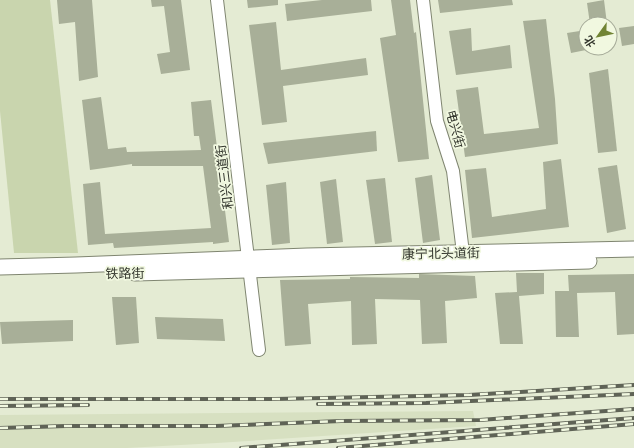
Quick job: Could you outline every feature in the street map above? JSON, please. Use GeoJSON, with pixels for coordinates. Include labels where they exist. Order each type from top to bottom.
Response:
{"type":"FeatureCollection","features":[{"type":"Feature","properties":{"kind":"main road","name":"康宁北头道街"},"geometry":{"type":"LineString","coordinates":[[249,265],[464,258],[634,249]]}},
{"type":"Feature","properties":{"kind":"main road","name":"康宁北头道街"},"geometry":{"type":"LineString","coordinates":[[464,258],[634,259]]}},
{"type":"Feature","properties":{"kind":"main road","name":"铁路街"},"geometry":{"type":"LineString","coordinates":[[0,267],[76,265],[249,265]]}},
{"type":"Feature","properties":{"kind":"main road","name":"铁路街"},"geometry":{"type":"LineString","coordinates":[[0,276],[249,265]]}},
{"type":"Feature","properties":{"kind":"street","name":"和兴三道街"},"geometry":{"type":"LineString","coordinates":[[217,0],[259,350]]}},
{"type":"Feature","properties":{"kind":"street","name":"电兴街"},"geometry":{"type":"LineString","coordinates":[[423,0],[437,121],[453,171],[464,258]]}},
{"type":"Feature","properties":{"kind":"shaded area"},"geometry":{"type":"Polygon","coordinates":[[[0,0],[50,0],[78,253],[14,253],[0,111],[0,0]]]}},
{"type":"Feature","properties":{"kind":"shaded area"},"geometry":{"type":"Polygon","coordinates":[[[473,411],[476,426],[127,448],[0,448],[0,415],[473,411]]]}},
{"type":"Feature","properties":{"kind":"building"},"geometry":{"type":"Polygon","coordinates":[[[57,0],[92,0],[98,77],[79,81],[75,22],[59,24],[57,0]]]}},
{"type":"Feature","properties":{"kind":"building"},"geometry":{"type":"Polygon","coordinates":[[[151,0],[181,0],[190,70],[161,74],[157,54],[170,52],[164,6],[152,7],[151,0]]]}},
{"type":"Feature","properties":{"kind":"building"},"geometry":{"type":"Polygon","coordinates":[[[247,0],[278,0],[278,5],[248,8],[247,0]]]}},
{"type":"Feature","properties":{"kind":"building"},"geometry":{"type":"Polygon","coordinates":[[[322,0],[371,0],[372,11],[287,21],[285,4],[322,0]]]}},
{"type":"Feature","properties":{"kind":"building"},"geometry":{"type":"Polygon","coordinates":[[[391,0],[410,0],[414,33],[416,32],[429,159],[398,162],[380,38],[396,35],[391,0]]]}},
{"type":"Feature","properties":{"kind":"building"},"geometry":{"type":"Polygon","coordinates":[[[438,0],[512,0],[513,5],[440,13],[438,0]]]}},
{"type":"Feature","properties":{"kind":"building"},"geometry":{"type":"Polygon","coordinates":[[[604,0],[606,16],[589,16],[587,3],[604,0]]]}},
{"type":"Feature","properties":{"kind":"building"},"geometry":{"type":"Polygon","coordinates":[[[546,19],[555,99],[558,144],[465,157],[456,90],[478,87],[484,134],[539,128],[523,21],[546,19]]]}},
{"type":"Feature","properties":{"kind":"building"},"geometry":{"type":"Polygon","coordinates":[[[276,22],[281,70],[366,58],[368,75],[283,86],[287,122],[262,125],[249,25],[276,22]]]}},
{"type":"Feature","properties":{"kind":"building"},"geometry":{"type":"Polygon","coordinates":[[[634,26],[634,44],[622,46],[619,28],[634,26]]]}},
{"type":"Feature","properties":{"kind":"building"},"geometry":{"type":"Polygon","coordinates":[[[471,28],[472,51],[510,45],[512,68],[456,75],[449,31],[471,28]]]}},
{"type":"Feature","properties":{"kind":"building"},"geometry":{"type":"Polygon","coordinates":[[[578,31],[578,52],[571,53],[567,33],[578,31]]]}},
{"type":"Feature","properties":{"kind":"building"},"geometry":{"type":"Polygon","coordinates":[[[608,69],[617,151],[598,153],[589,73],[608,69]]]}},
{"type":"Feature","properties":{"kind":"building"},"geometry":{"type":"Polygon","coordinates":[[[101,97],[108,149],[126,147],[127,152],[201,150],[199,136],[194,136],[191,102],[211,100],[229,242],[114,248],[113,243],[88,245],[83,184],[100,182],[105,234],[211,228],[203,166],[132,166],[132,164],[90,170],[82,100],[101,97]]]}},
{"type":"Feature","properties":{"kind":"building"},"geometry":{"type":"Polygon","coordinates":[[[376,131],[377,151],[268,164],[263,143],[376,131]]]}},
{"type":"Feature","properties":{"kind":"building"},"geometry":{"type":"Polygon","coordinates":[[[561,159],[569,227],[472,238],[465,170],[486,168],[492,217],[546,209],[543,162],[561,159]]]}},
{"type":"Feature","properties":{"kind":"building"},"geometry":{"type":"Polygon","coordinates":[[[617,165],[626,229],[607,233],[598,168],[617,165]]]}},
{"type":"Feature","properties":{"kind":"building"},"geometry":{"type":"Polygon","coordinates":[[[432,175],[440,240],[423,243],[415,178],[432,175]]]}},
{"type":"Feature","properties":{"kind":"building"},"geometry":{"type":"Polygon","coordinates":[[[385,178],[392,242],[375,244],[366,180],[385,178]]]}},
{"type":"Feature","properties":{"kind":"building"},"geometry":{"type":"Polygon","coordinates":[[[336,179],[343,242],[327,244],[320,182],[336,179]]]}},
{"type":"Feature","properties":{"kind":"building"},"geometry":{"type":"Polygon","coordinates":[[[286,182],[290,243],[272,245],[266,185],[286,182]]]}},
{"type":"Feature","properties":{"kind":"building"},"geometry":{"type":"Polygon","coordinates":[[[516,273],[544,273],[544,294],[519,296],[523,344],[500,344],[495,293],[517,292],[516,273]]]}},
{"type":"Feature","properties":{"kind":"building"},"geometry":{"type":"Polygon","coordinates":[[[419,274],[475,276],[477,298],[445,301],[447,343],[422,344],[420,300],[375,299],[377,344],[352,345],[351,301],[308,304],[311,344],[285,346],[280,280],[350,279],[350,277],[419,278],[419,274]]]}},
{"type":"Feature","properties":{"kind":"building"},"geometry":{"type":"Polygon","coordinates":[[[634,274],[634,334],[617,335],[615,292],[577,293],[579,337],[556,337],[555,291],[569,291],[568,275],[634,274]]]}},
{"type":"Feature","properties":{"kind":"building"},"geometry":{"type":"Polygon","coordinates":[[[112,297],[136,297],[139,343],[116,345],[112,297]]]}},
{"type":"Feature","properties":{"kind":"building"},"geometry":{"type":"Polygon","coordinates":[[[155,317],[223,319],[225,341],[157,339],[155,317]]]}},
{"type":"Feature","properties":{"kind":"building"},"geometry":{"type":"Polygon","coordinates":[[[73,320],[73,341],[2,344],[0,322],[73,320]]]}},
{"type":"Feature","properties":{"kind":"railway"},"geometry":{"type":"LineString","coordinates":[[0,399],[275,399],[469,395],[634,385]]}},
{"type":"Feature","properties":{"kind":"railway"},"geometry":{"type":"LineString","coordinates":[[318,404],[426,403],[634,394]]}},
{"type":"Feature","properties":{"kind":"railway"},"geometry":{"type":"LineString","coordinates":[[0,406],[88,405]]}},
{"type":"Feature","properties":{"kind":"railway"},"geometry":{"type":"LineString","coordinates":[[0,428],[66,426],[216,426],[341,421],[480,420],[634,409]]}},
{"type":"Feature","properties":{"kind":"railway"},"geometry":{"type":"LineString","coordinates":[[241,448],[634,418]]}},
{"type":"Feature","properties":{"kind":"railway"},"geometry":{"type":"LineString","coordinates":[[338,448],[634,424]]}}]}
